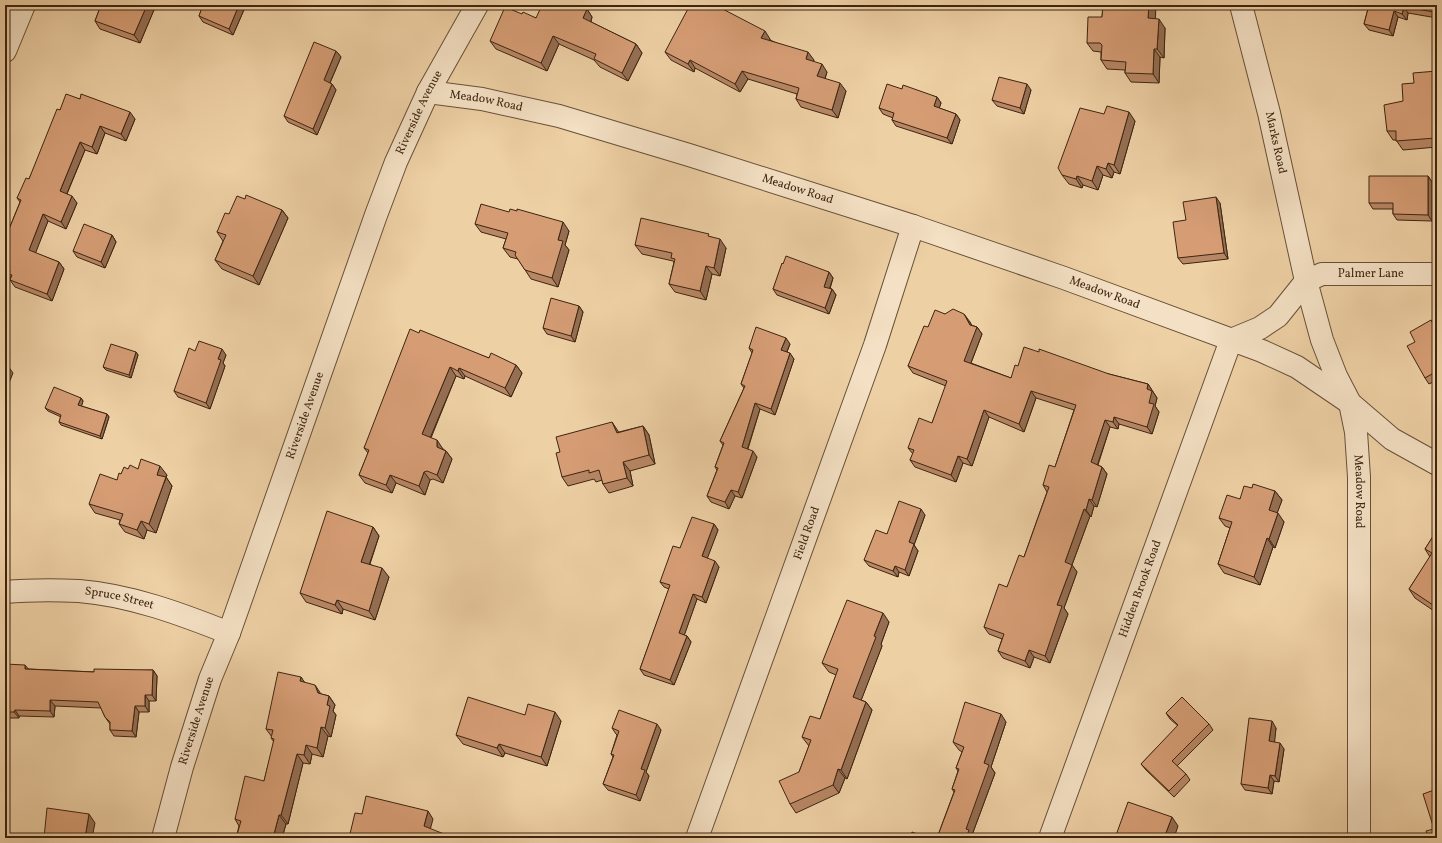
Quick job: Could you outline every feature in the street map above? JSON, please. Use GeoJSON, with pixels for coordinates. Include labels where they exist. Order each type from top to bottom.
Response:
{"type":"FeatureCollection","features":[{"type":"Feature","properties":{"kind":"street"},"geometry":{"type":"LineString","coordinates":[[5,51],[24,5]]}},
{"type":"Feature","properties":{"kind":"street","name":"Riverside Avenue"},"geometry":{"type":"LineString","coordinates":[[163,838],[182,767],[210,679],[229,632],[376,215],[414,120],[477,5]]}},
{"type":"Feature","properties":{"kind":"street","name":"Marks Road"},"geometry":{"type":"LineString","coordinates":[[1242,5],[1270,113],[1306,281],[1322,340],[1336,376],[1350,403]]}},
{"type":"Feature","properties":{"kind":"street","name":"Meadow Road"},"geometry":{"type":"LineString","coordinates":[[428,92],[482,99],[559,116],[696,157],[913,226],[1064,278],[1231,340],[1297,367],[1350,403],[1356,432],[1359,477],[1359,837]]}},
{"type":"Feature","properties":{"kind":"street","name":"Field Road"},"geometry":{"type":"LineString","coordinates":[[697,838],[872,352],[913,226]]}},
{"type":"Feature","properties":{"kind":"street","name":"Palmer Lane"},"geometry":{"type":"LineString","coordinates":[[1306,281],[1322,274],[1437,274]]}},
{"type":"Feature","properties":{"kind":"street"},"geometry":{"type":"LineString","coordinates":[[1231,340],[1260,328],[1278,316],[1306,281]]}},
{"type":"Feature","properties":{"kind":"street","name":"Hidden Brook Road"},"geometry":{"type":"LineString","coordinates":[[1050,838],[1231,340]]}},
{"type":"Feature","properties":{"kind":"street"},"geometry":{"type":"LineString","coordinates":[[1350,403],[1392,439],[1437,464]]}},
{"type":"Feature","properties":{"kind":"street","name":"Spruce Street"},"geometry":{"type":"LineString","coordinates":[[5,592],[80,592],[112,597],[189,617],[229,632]]}},
{"type":"Feature","properties":{"kind":"building"},"geometry":{"type":"Polygon","coordinates":[[[101,5],[147,5],[134,35],[95,21],[101,5]]]}},
{"type":"Feature","properties":{"kind":"building"},"geometry":{"type":"Polygon","coordinates":[[[203,5],[239,5],[229,29],[199,16],[203,5]]]}},
{"type":"Feature","properties":{"kind":"building"},"geometry":{"type":"Polygon","coordinates":[[[542,5],[578,5],[587,9],[583,18],[636,44],[622,73],[594,59],[596,54],[553,36],[541,63],[490,41],[505,7],[522,14],[523,12],[536,18],[542,5]]]}},
{"type":"Feature","properties":{"kind":"building"},"geometry":{"type":"Polygon","coordinates":[[[690,5],[715,5],[765,31],[761,38],[808,52],[806,59],[822,64],[817,76],[840,83],[832,110],[796,99],[799,88],[742,71],[735,84],[690,60],[688,64],[665,52],[690,5]]]}},
{"type":"Feature","properties":{"kind":"building"},"geometry":{"type":"Polygon","coordinates":[[[1103,5],[1149,5],[1148,18],[1159,19],[1157,49],[1154,49],[1153,74],[1125,73],[1126,62],[1101,60],[1102,45],[1100,43],[1087,43],[1088,17],[1102,17],[1103,5]]]}},
{"type":"Feature","properties":{"kind":"building"},"geometry":{"type":"Polygon","coordinates":[[[1369,5],[1436,5],[1434,12],[1404,7],[1402,14],[1394,11],[1389,30],[1364,24],[1369,5]]]}},
{"type":"Feature","properties":{"kind":"building"},"geometry":{"type":"Polygon","coordinates":[[[314,42],[336,51],[324,80],[332,84],[313,129],[284,116],[314,42]]]}},
{"type":"Feature","properties":{"kind":"building"},"geometry":{"type":"Polygon","coordinates":[[[1437,71],[1437,123],[1435,123],[1436,138],[1396,141],[1396,131],[1387,131],[1384,105],[1403,101],[1402,84],[1414,83],[1413,73],[1437,71]]]}},
{"type":"Feature","properties":{"kind":"building"},"geometry":{"type":"Polygon","coordinates":[[[999,77],[1027,84],[1020,108],[992,100],[999,77]]]}},
{"type":"Feature","properties":{"kind":"building"},"geometry":{"type":"Polygon","coordinates":[[[887,84],[902,89],[903,85],[937,97],[934,106],[956,114],[947,138],[892,120],[894,113],[879,108],[887,84]]]}},
{"type":"Feature","properties":{"kind":"building"},"geometry":{"type":"Polygon","coordinates":[[[66,94],[80,99],[81,94],[130,112],[121,134],[100,126],[92,147],[80,142],[60,191],[72,196],[61,222],[43,214],[29,250],[59,262],[47,294],[10,280],[12,275],[9,274],[10,271],[5,269],[5,239],[21,200],[17,198],[26,178],[29,179],[57,109],[60,110],[66,94]]]}},
{"type":"Feature","properties":{"kind":"building"},"geometry":{"type":"Polygon","coordinates":[[[1107,106],[1129,112],[1114,165],[1108,163],[1106,169],[1097,166],[1092,181],[1077,176],[1076,179],[1062,175],[1058,168],[1080,108],[1104,114],[1107,106]]]}},
{"type":"Feature","properties":{"kind":"building"},"geometry":{"type":"Polygon","coordinates":[[[1369,176],[1428,176],[1428,215],[1393,214],[1393,203],[1369,203],[1369,176]]]}},
{"type":"Feature","properties":{"kind":"building"},"geometry":{"type":"Polygon","coordinates":[[[246,195],[282,210],[253,276],[215,260],[226,235],[217,232],[225,213],[229,214],[237,196],[245,199],[246,195]]]}},
{"type":"Feature","properties":{"kind":"building"},"geometry":{"type":"Polygon","coordinates":[[[1216,197],[1224,253],[1178,258],[1173,222],[1186,220],[1183,202],[1216,197]]]}},
{"type":"Feature","properties":{"kind":"building"},"geometry":{"type":"Polygon","coordinates":[[[481,204],[509,212],[510,209],[517,211],[517,209],[563,222],[558,240],[563,241],[552,278],[525,270],[515,255],[516,252],[503,248],[508,233],[475,224],[481,204]]]}},
{"type":"Feature","properties":{"kind":"building"},"geometry":{"type":"Polygon","coordinates":[[[641,218],[709,234],[708,236],[720,239],[714,268],[706,266],[700,291],[669,284],[675,259],[671,258],[672,253],[635,245],[641,218]]]}},
{"type":"Feature","properties":{"kind":"building"},"geometry":{"type":"Polygon","coordinates":[[[84,224],[112,235],[101,262],[73,251],[84,224]]]}},
{"type":"Feature","properties":{"kind":"building"},"geometry":{"type":"Polygon","coordinates":[[[786,256],[829,272],[824,287],[832,289],[825,308],[773,289],[786,256]]]}},
{"type":"Feature","properties":{"kind":"building"},"geometry":{"type":"Polygon","coordinates":[[[551,298],[579,306],[571,336],[543,328],[551,298]]]}},
{"type":"Feature","properties":{"kind":"building"},"geometry":{"type":"Polygon","coordinates":[[[953,309],[964,314],[970,325],[977,327],[964,361],[1011,378],[1015,365],[1018,366],[1024,347],[1039,352],[1039,349],[1109,374],[1148,384],[1147,389],[1152,391],[1149,403],[1154,404],[1147,427],[1114,417],[1113,422],[1105,420],[1091,462],[1102,467],[1092,500],[1089,499],[1086,510],[1084,509],[1065,562],[1072,565],[1057,605],[1062,606],[1045,656],[1029,650],[1025,661],[998,651],[1004,634],[984,627],[999,584],[1007,587],[1019,555],[1024,557],[1049,487],[1043,485],[1049,465],[1055,467],[1076,405],[1031,391],[1019,424],[984,410],[967,459],[958,456],[951,475],[910,460],[914,450],[908,448],[919,418],[932,423],[947,381],[908,366],[924,326],[928,327],[935,310],[945,314],[953,309]]]}},
{"type":"Feature","properties":{"kind":"building"},"geometry":{"type":"Polygon","coordinates":[[[1431,320],[1437,332],[1437,371],[1425,378],[1407,346],[1415,342],[1410,332],[1431,320]]]}},
{"type":"Feature","properties":{"kind":"building"},"geometry":{"type":"Polygon","coordinates":[[[756,327],[786,338],[781,350],[790,353],[771,409],[755,403],[742,447],[753,451],[738,492],[731,490],[725,502],[707,496],[718,468],[715,467],[724,443],[720,441],[745,386],[741,384],[753,350],[749,348],[756,327]]]}},
{"type":"Feature","properties":{"kind":"building"},"geometry":{"type":"Polygon","coordinates":[[[410,329],[419,333],[420,330],[489,358],[491,353],[516,365],[505,388],[459,368],[458,371],[450,367],[422,434],[437,440],[437,447],[446,451],[437,475],[427,471],[424,472],[419,486],[390,475],[386,485],[359,475],[369,450],[364,448],[410,329]]]}},
{"type":"Feature","properties":{"kind":"building"},"geometry":{"type":"Polygon","coordinates":[[[199,341],[222,349],[218,359],[221,360],[206,403],[174,391],[189,348],[195,351],[199,341]]]}},
{"type":"Feature","properties":{"kind":"building"},"geometry":{"type":"Polygon","coordinates":[[[111,344],[136,352],[129,375],[103,367],[111,344]]]}},
{"type":"Feature","properties":{"kind":"building"},"geometry":{"type":"Polygon","coordinates":[[[5,364],[8,366],[5,373],[5,364]]]}},
{"type":"Feature","properties":{"kind":"building"},"geometry":{"type":"Polygon","coordinates":[[[54,387],[81,398],[78,405],[107,414],[100,436],[59,422],[61,415],[45,408],[54,387]]]}},
{"type":"Feature","properties":{"kind":"building"},"geometry":{"type":"Polygon","coordinates":[[[612,422],[617,433],[643,426],[649,455],[623,462],[627,478],[603,484],[599,470],[589,473],[589,470],[562,477],[556,453],[560,452],[556,437],[612,422]]]}},
{"type":"Feature","properties":{"kind":"building"},"geometry":{"type":"Polygon","coordinates":[[[141,459],[160,466],[157,475],[166,477],[149,524],[141,521],[137,530],[119,524],[123,514],[89,504],[100,474],[117,480],[119,473],[121,474],[124,467],[128,469],[130,465],[138,469],[141,459]]]}},
{"type":"Feature","properties":{"kind":"building"},"geometry":{"type":"Polygon","coordinates":[[[1253,484],[1275,491],[1269,510],[1278,513],[1269,539],[1267,538],[1254,577],[1218,564],[1232,522],[1219,518],[1227,495],[1240,499],[1244,486],[1252,488],[1253,484]]]}},
{"type":"Feature","properties":{"kind":"building"},"geometry":{"type":"Polygon","coordinates":[[[899,501],[921,509],[909,542],[914,544],[905,570],[895,566],[893,571],[864,560],[876,530],[887,534],[899,501]]]}},
{"type":"Feature","properties":{"kind":"building"},"geometry":{"type":"Polygon","coordinates":[[[327,511],[373,527],[361,562],[382,568],[369,611],[337,600],[335,605],[300,593],[327,511]]]}},
{"type":"Feature","properties":{"kind":"building"},"geometry":{"type":"Polygon","coordinates":[[[692,517],[714,524],[702,556],[715,561],[702,597],[693,594],[679,633],[687,636],[670,680],[640,669],[670,585],[660,582],[673,546],[680,548],[692,517]]]}},
{"type":"Feature","properties":{"kind":"building"},"geometry":{"type":"Polygon","coordinates":[[[1437,530],[1437,599],[1433,605],[1409,589],[1432,553],[1425,549],[1437,530]]]}},
{"type":"Feature","properties":{"kind":"building"},"geometry":{"type":"Polygon","coordinates":[[[847,600],[883,613],[874,636],[876,637],[853,697],[866,702],[841,770],[838,769],[833,785],[790,804],[779,781],[799,772],[811,740],[802,737],[810,716],[820,719],[838,669],[822,663],[847,600]]]}},
{"type":"Feature","properties":{"kind":"building"},"geometry":{"type":"Polygon","coordinates":[[[5,664],[25,665],[25,669],[94,672],[94,669],[153,670],[152,695],[145,695],[145,706],[135,706],[132,731],[110,730],[110,722],[105,717],[98,702],[50,700],[50,711],[15,710],[14,712],[5,712],[5,664]]]}},
{"type":"Feature","properties":{"kind":"building"},"geometry":{"type":"Polygon","coordinates":[[[278,672],[301,677],[300,681],[315,685],[318,693],[329,696],[327,705],[330,706],[325,728],[321,727],[317,748],[306,745],[304,755],[297,754],[281,815],[279,815],[273,838],[236,838],[241,821],[235,819],[245,776],[264,781],[274,739],[271,738],[273,730],[266,729],[278,672]]]}},
{"type":"Feature","properties":{"kind":"building"},"geometry":{"type":"Polygon","coordinates":[[[468,697],[525,715],[528,704],[555,712],[541,757],[499,744],[497,748],[456,735],[468,697]]]}},
{"type":"Feature","properties":{"kind":"building"},"geometry":{"type":"Polygon","coordinates":[[[1182,697],[1209,724],[1172,761],[1186,774],[1169,791],[1141,764],[1178,725],[1166,713],[1182,697]]]}},
{"type":"Feature","properties":{"kind":"building"},"geometry":{"type":"Polygon","coordinates":[[[965,702],[1001,714],[984,763],[989,765],[966,829],[969,830],[966,838],[937,838],[955,790],[952,789],[959,769],[956,768],[964,747],[953,742],[965,702]]]}},
{"type":"Feature","properties":{"kind":"building"},"geometry":{"type":"Polygon","coordinates":[[[619,710],[657,724],[641,769],[645,770],[636,795],[603,784],[614,755],[611,754],[619,731],[612,728],[619,710]]]}},
{"type":"Feature","properties":{"kind":"building"},"geometry":{"type":"Polygon","coordinates":[[[1249,718],[1272,721],[1269,741],[1280,743],[1275,776],[1270,775],[1268,788],[1241,784],[1249,718]]]}},
{"type":"Feature","properties":{"kind":"building"},"geometry":{"type":"Polygon","coordinates":[[[1437,789],[1437,838],[1428,838],[1426,831],[1434,829],[1423,794],[1437,789]]]}},
{"type":"Feature","properties":{"kind":"building"},"geometry":{"type":"Polygon","coordinates":[[[366,796],[428,811],[424,826],[454,838],[349,838],[355,813],[362,814],[366,796]]]}},
{"type":"Feature","properties":{"kind":"building"},"geometry":{"type":"Polygon","coordinates":[[[1128,802],[1172,817],[1164,838],[1115,838],[1128,802]]]}},
{"type":"Feature","properties":{"kind":"building"},"geometry":{"type":"Polygon","coordinates":[[[47,808],[89,814],[85,838],[44,838],[47,808]]]}},
{"type":"Feature","properties":{"kind":"building"},"geometry":{"type":"Polygon","coordinates":[[[912,832],[928,838],[910,838],[912,832]]]}}]}
